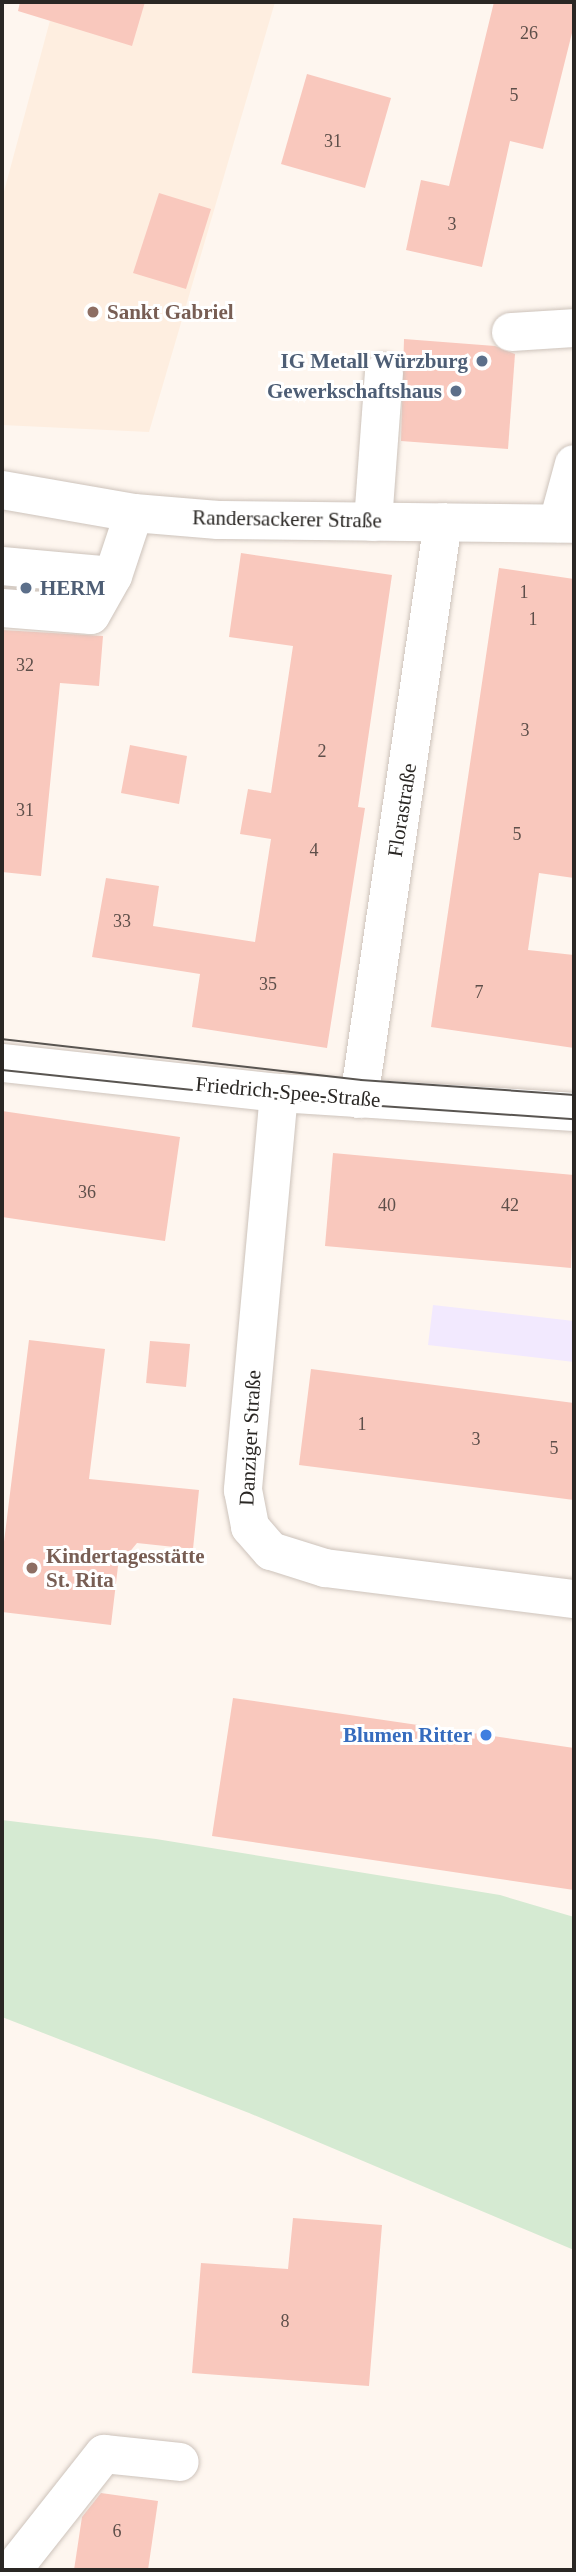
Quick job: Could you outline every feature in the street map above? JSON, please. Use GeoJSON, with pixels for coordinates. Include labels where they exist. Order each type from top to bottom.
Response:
{"type":"FeatureCollection","features":[{"type":"Feature","properties":{"kind":"street"},"geometry":{"type":"LineString","coordinates":[[511,332],[574,328]]}},
{"type":"Feature","properties":{"kind":"street"},"geometry":{"type":"LineString","coordinates":[[373,522],[384,372]]}},
{"type":"Feature","properties":{"kind":"street"},"geometry":{"type":"LineString","coordinates":[[566,523],[574,464]]}},
{"type":"Feature","properties":{"kind":"street","name":"Randersackerer Straße"},"geometry":{"type":"LineString","coordinates":[[2,490],[134,513],[218,520],[566,523]]}},
{"type":"Feature","properties":{"kind":"street"},"geometry":{"type":"LineString","coordinates":[[2,608],[91,615],[113,576],[134,513]]}},
{"type":"Feature","properties":{"kind":"street","name":"Florastraße"},"geometry":{"type":"LineString","coordinates":[[359,1099],[443,522]]}},
{"type":"Feature","properties":{"kind":"street"},"geometry":{"type":"LineString","coordinates":[[2,566],[113,576]]}},
{"type":"Feature","properties":{"kind":"street","name":"Friedrich-Spee-Straße"},"geometry":{"type":"LineString","coordinates":[[2,1063],[279,1093],[574,1112]]}},
{"type":"Feature","properties":{"kind":"street","name":"Danziger Straße"},"geometry":{"type":"LineString","coordinates":[[279,1093],[243,1490],[250,1527],[271,1551],[325,1568],[574,1599]]}},
{"type":"Feature","properties":{"kind":"street"},"geometry":{"type":"LineString","coordinates":[[18,2570],[21,2559],[104,2454],[180,2462]]}},
{"type":"Feature","properties":{"kind":"shaded area","name":"Sankt Gabriel"},"geometry":{"type":"Polygon","coordinates":[[[55,2],[275,2],[149,432],[2,425],[2,199],[55,2]]]}},
{"type":"Feature","properties":{"kind":"shaded area"},"geometry":{"type":"Polygon","coordinates":[[[433,1305],[574,1321],[574,1362],[428,1345],[433,1305]]]}},
{"type":"Feature","properties":{"kind":"green space"},"geometry":{"type":"Polygon","coordinates":[[[2,1820],[156,1839],[500,1895],[574,1917],[574,2250],[249,2113],[2,2017],[2,1820]]]}},
{"type":"Feature","properties":{"kind":"building"},"geometry":{"type":"Polygon","coordinates":[[[20,2],[145,2],[132,46],[18,11],[20,2]]]}},
{"type":"Feature","properties":{"kind":"building"},"geometry":{"type":"Polygon","coordinates":[[[494,2],[574,2],[574,25],[543,149],[510,141],[482,267],[406,250],[421,180],[449,186],[494,2]]]}},
{"type":"Feature","properties":{"kind":"building"},"geometry":{"type":"Polygon","coordinates":[[[307,74],[391,98],[365,188],[281,164],[307,74]]]}},
{"type":"Feature","properties":{"kind":"building"},"geometry":{"type":"Polygon","coordinates":[[[159,193],[211,209],[186,289],[133,273],[159,193]]]}},
{"type":"Feature","properties":{"kind":"building","name":"Gewerkschaftshaus"},"geometry":{"type":"Polygon","coordinates":[[[404,339],[495,346],[515,354],[508,449],[401,441],[404,339]]]}},
{"type":"Feature","properties":{"kind":"building"},"geometry":{"type":"Polygon","coordinates":[[[241,553],[392,575],[358,807],[365,808],[327,1048],[192,1027],[200,974],[92,957],[106,878],[159,886],[153,926],[255,942],[271,839],[240,834],[248,789],[271,793],[293,646],[229,637],[241,553]]]}},
{"type":"Feature","properties":{"kind":"building"},"geometry":{"type":"Polygon","coordinates":[[[499,568],[574,579],[574,878],[539,873],[528,950],[574,955],[574,1048],[431,1027],[499,568]]]}},
{"type":"Feature","properties":{"kind":"building"},"geometry":{"type":"Polygon","coordinates":[[[2,630],[103,636],[99,686],[60,683],[41,876],[2,872],[2,630]]]}},
{"type":"Feature","properties":{"kind":"building"},"geometry":{"type":"Polygon","coordinates":[[[130,745],[187,756],[179,804],[121,793],[130,745]]]}},
{"type":"Feature","properties":{"kind":"building"},"geometry":{"type":"Polygon","coordinates":[[[2,1111],[180,1137],[165,1241],[2,1217],[2,1111]]]}},
{"type":"Feature","properties":{"kind":"building"},"geometry":{"type":"Polygon","coordinates":[[[333,1153],[574,1175],[571,1268],[325,1246],[333,1153]]]}},
{"type":"Feature","properties":{"kind":"building"},"geometry":{"type":"Polygon","coordinates":[[[29,1340],[105,1349],[89,1479],[199,1490],[193,1549],[137,1543],[118,1566],[111,1625],[2,1612],[2,1558],[29,1340]]]}},
{"type":"Feature","properties":{"kind":"building"},"geometry":{"type":"Polygon","coordinates":[[[150,1341],[190,1344],[186,1387],[146,1383],[150,1341]]]}},
{"type":"Feature","properties":{"kind":"building"},"geometry":{"type":"Polygon","coordinates":[[[311,1369],[574,1403],[574,1500],[299,1465],[311,1369]]]}},
{"type":"Feature","properties":{"kind":"building"},"geometry":{"type":"Polygon","coordinates":[[[233,1698],[574,1748],[574,1890],[212,1836],[233,1698]]]}},
{"type":"Feature","properties":{"kind":"building"},"geometry":{"type":"Polygon","coordinates":[[[293,2218],[382,2225],[369,2386],[192,2373],[201,2263],[288,2269],[293,2218]]]}},
{"type":"Feature","properties":{"kind":"building"},"geometry":{"type":"Polygon","coordinates":[[[101,2493],[158,2501],[148,2570],[74,2570],[82,2517],[101,2493]]]}},
{"type":"Feature","properties":{"kind":"tram line"},"geometry":{"type":"LineString","coordinates":[[2,1039],[361,1080],[574,1095]]}},
{"type":"Feature","properties":{"kind":"tram line"},"geometry":{"type":"LineString","coordinates":[[2,1070],[278,1099],[574,1119]]}},
{"type":"Feature","properties":{"kind":"place","name":"Sankt Gabriel"},"geometry":{"type":"Point","coordinates":[93,312]}},
{"type":"Feature","properties":{"kind":"place","name":"IG Metall Würzburg"},"geometry":{"type":"Point","coordinates":[482,361]}},
{"type":"Feature","properties":{"kind":"place","name":"Gewerkschaftshaus"},"geometry":{"type":"Point","coordinates":[456,391]}},
{"type":"Feature","properties":{"kind":"place","name":"HERM"},"geometry":{"type":"Point","coordinates":[26,588]}},
{"type":"Feature","properties":{"kind":"place","name":"Kindertagesstätte St. Rita"},"geometry":{"type":"Point","coordinates":[32,1568]}},
{"type":"Feature","properties":{"kind":"place","name":"Blumen Ritter"},"geometry":{"type":"Point","coordinates":[486,1735]}}]}
